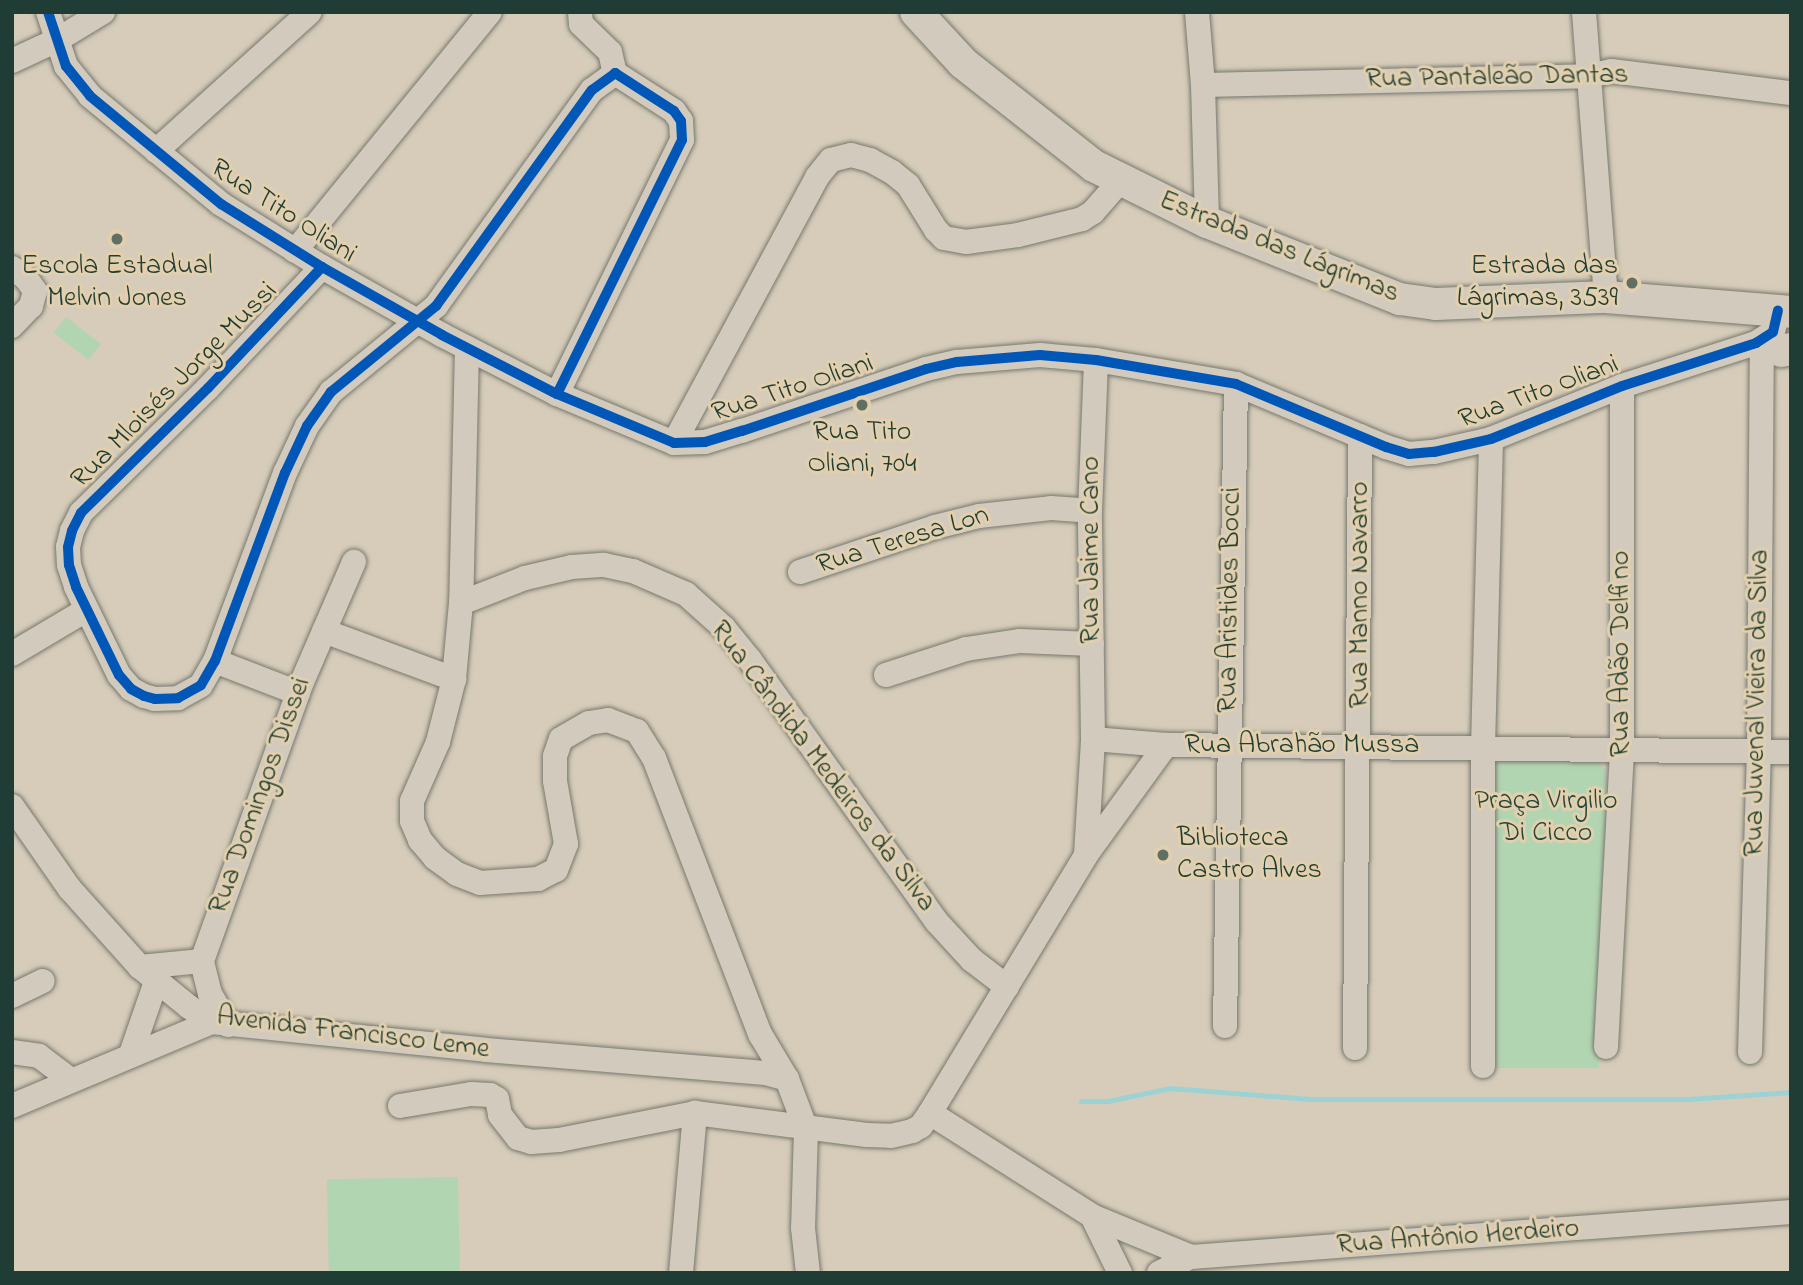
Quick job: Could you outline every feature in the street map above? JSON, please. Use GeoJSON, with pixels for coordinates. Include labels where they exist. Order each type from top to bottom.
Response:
{"type":"FeatureCollection","features":[{"type":"Feature","properties":{"kind":"main road","name":"Estrada das Lágrimas"},"geometry":{"type":"LineString","coordinates":[[916,12],[962,63],[1094,166],[1207,222],[1400,299],[1436,304],[1606,297],[1784,312]]}},
{"type":"Feature","properties":{"kind":"street","name":"Rua Tito Oliani"},"geometry":{"type":"LineString","coordinates":[[48,12],[66,66],[90,96],[221,204],[322,267],[467,348],[557,394],[674,443],[705,442],[926,369],[957,362],[1040,355],[1096,360],[1236,384],[1409,454],[1434,452],[1491,439],[1622,386],[1766,338],[1784,312]]}},
{"type":"Feature","properties":{"kind":"street"},"geometry":{"type":"LineString","coordinates":[[12,61],[57,40],[103,12]]}},
{"type":"Feature","properties":{"kind":"street"},"geometry":{"type":"LineString","coordinates":[[156,151],[310,12]]}},
{"type":"Feature","properties":{"kind":"street"},"geometry":{"type":"LineString","coordinates":[[557,394],[682,140],[681,121],[674,111],[615,72],[610,52],[581,24],[580,12]]}},
{"type":"Feature","properties":{"kind":"street"},"geometry":{"type":"LineString","coordinates":[[1196,12],[1203,85],[1207,222]]}},
{"type":"Feature","properties":{"kind":"street"},"geometry":{"type":"LineString","coordinates":[[1584,12],[1606,297]]}},
{"type":"Feature","properties":{"kind":"street"},"geometry":{"type":"LineString","coordinates":[[295,251],[480,16]]}},
{"type":"Feature","properties":{"kind":"street","name":"Rua Mloisés Jorge Mussi"},"geometry":{"type":"LineString","coordinates":[[322,267],[208,388],[80,513],[68,547],[69,565],[86,610],[120,675],[131,689],[144,696],[166,700],[185,696],[201,685],[215,661],[285,473],[307,426],[331,392],[436,306],[592,90],[615,72]]}},
{"type":"Feature","properties":{"kind":"street","name":"Rua Pantaleão Dantas"},"geometry":{"type":"LineString","coordinates":[[1203,85],[1588,76],[1621,72],[1791,93]]}},
{"type":"Feature","properties":{"kind":"street"},"geometry":{"type":"LineString","coordinates":[[674,443],[817,177],[831,159],[851,155],[870,160],[892,172],[908,186],[944,238],[966,242],[1017,235],[1082,219],[1094,212],[1120,181]]}},
{"type":"Feature","properties":{"kind":"street"},"geometry":{"type":"LineString","coordinates":[[12,326],[34,302],[35,291],[19,273]]}},
{"type":"Feature","properties":{"kind":"street"},"geometry":{"type":"LineString","coordinates":[[467,348],[461,603],[454,679],[438,741],[412,801],[412,821],[428,849],[457,874],[480,883],[538,879],[556,870],[566,844],[555,781],[555,756],[561,739],[589,723],[608,720],[637,730],[654,758],[760,1034],[787,1079],[807,1129],[803,1228],[808,1273]]}},
{"type":"Feature","properties":{"kind":"street","name":"Rua Tito Oliani"},"geometry":{"type":"LineString","coordinates":[[1671,370],[1781,349]]}},
{"type":"Feature","properties":{"kind":"street","name":"Rua Juvenal Vieira da Silva"},"geometry":{"type":"LineString","coordinates":[[1750,1052],[1759,751],[1781,349]]}},
{"type":"Feature","properties":{"kind":"street","name":"Rua Jaime Cano"},"geometry":{"type":"LineString","coordinates":[[1086,855],[1093,739],[1090,511],[1096,360]]}},
{"type":"Feature","properties":{"kind":"street","name":"Rua Aristides Bocci"},"geometry":{"type":"LineString","coordinates":[[1225,1026],[1236,384]]}},
{"type":"Feature","properties":{"kind":"street","name":"Rua Adão Delfino"},"geometry":{"type":"LineString","coordinates":[[1606,1047],[1622,750],[1622,386]]}},
{"type":"Feature","properties":{"kind":"street","name":"Rua Manno Navarro"},"geometry":{"type":"LineString","coordinates":[[1355,1048],[1360,745],[1360,436]]}},
{"type":"Feature","properties":{"kind":"street"},"geometry":{"type":"LineString","coordinates":[[1482,1066],[1483,747],[1491,439]]}},
{"type":"Feature","properties":{"kind":"street","name":"Rua Teresa Lon"},"geometry":{"type":"LineString","coordinates":[[800,572],[935,527],[979,516],[1051,508],[1090,511]]}},
{"type":"Feature","properties":{"kind":"street","name":"Rua Domingos Dissei"},"geometry":{"type":"LineString","coordinates":[[202,961],[298,693],[354,562]]}},
{"type":"Feature","properties":{"kind":"street","name":"Rua Cândida Medeiros da Silva"},"geometry":{"type":"LineString","coordinates":[[461,603],[525,578],[572,567],[604,565],[633,571],[687,594],[724,628],[750,660],[891,862],[937,922],[972,960],[1007,987]]}},
{"type":"Feature","properties":{"kind":"street"},"geometry":{"type":"LineString","coordinates":[[12,654],[86,610]]}},
{"type":"Feature","properties":{"kind":"street"},"geometry":{"type":"LineString","coordinates":[[324,631],[454,679]]}},
{"type":"Feature","properties":{"kind":"street"},"geometry":{"type":"LineString","coordinates":[[886,675],[967,649],[1020,640],[1092,644]]}},
{"type":"Feature","properties":{"kind":"street"},"geometry":{"type":"LineString","coordinates":[[215,661],[298,693]]}},
{"type":"Feature","properties":{"kind":"street"},"geometry":{"type":"LineString","coordinates":[[1093,739],[1166,745]]}},
{"type":"Feature","properties":{"kind":"street","name":"Rua Abrahão Mussa"},"geometry":{"type":"LineString","coordinates":[[930,1113],[1086,855],[1166,745],[1360,745],[1791,752]]}},
{"type":"Feature","properties":{"kind":"street","name":"Avenida Francisco Leme"},"geometry":{"type":"LineString","coordinates":[[12,806],[70,889],[148,975],[220,1023],[765,1073],[787,1079]]}},
{"type":"Feature","properties":{"kind":"street"},"geometry":{"type":"LineString","coordinates":[[12,1106],[131,1054],[220,1023],[202,961],[148,975],[131,1054]]}},
{"type":"Feature","properties":{"kind":"street"},"geometry":{"type":"LineString","coordinates":[[12,996],[43,981]]}},
{"type":"Feature","properties":{"kind":"street"},"geometry":{"type":"LineString","coordinates":[[12,1052],[39,1056],[70,1079]]}},
{"type":"Feature","properties":{"kind":"street"},"geometry":{"type":"LineString","coordinates":[[400,1106],[471,1094],[490,1095],[497,1099],[500,1115],[518,1138],[546,1142],[695,1113],[807,1129],[891,1136],[912,1131],[921,1125],[930,1113],[1092,1216],[1121,1273]]}},
{"type":"Feature","properties":{"kind":"street"},"geometry":{"type":"LineString","coordinates":[[681,1273],[695,1113]]}},
{"type":"Feature","properties":{"kind":"street","name":"Rua Antônio Herdeiro"},"geometry":{"type":"LineString","coordinates":[[1092,1216],[1133,1236],[1191,1257],[1791,1212]]}},
{"type":"Feature","properties":{"kind":"street"},"geometry":{"type":"LineString","coordinates":[[1159,1273],[1191,1257]]}},
{"type":"Feature","properties":{"kind":"green space"},"geometry":{"type":"Polygon","coordinates":[[[66,317],[101,344],[88,360],[54,333],[66,317]]]}},
{"type":"Feature","properties":{"kind":"green space","name":"Praça Virgilio Di Cicco"},"geometry":{"type":"Polygon","coordinates":[[[1503,760],[1597,761],[1606,770],[1599,1068],[1491,1068],[1493,765],[1503,760]]]}},
{"type":"Feature","properties":{"kind":"green space"},"geometry":{"type":"Polygon","coordinates":[[[458,1177],[460,1273],[329,1273],[327,1179],[458,1177]]]}},
{"type":"Feature","properties":{"kind":"waterway"},"geometry":{"type":"LineString","coordinates":[[1081,1101],[1108,1101],[1170,1088],[1310,1099],[1688,1099],[1791,1092]]}},
{"type":"Feature","properties":{"kind":"cycle path"},"geometry":{"type":"LineString","coordinates":[[48,12],[66,66],[90,96],[221,204],[322,267],[442,335],[557,394],[674,443],[705,442],[926,369],[957,362],[1040,355],[1096,360],[1236,384],[1386,447],[1409,454],[1434,452],[1491,439],[1622,386],[1756,343],[1773,332],[1778,311]]}},
{"type":"Feature","properties":{"kind":"cycle path"},"geometry":{"type":"LineString","coordinates":[[322,267],[208,388],[81,513],[72,531],[68,547],[69,565],[76,587],[119,675],[131,689],[155,699],[178,698],[201,685],[215,661],[285,473],[307,426],[331,392],[436,306],[592,90],[615,73],[674,111],[681,121],[682,140],[557,394]]}},
{"type":"Feature","properties":{"kind":"place","name":"Escola Estadual Melvin Jones"},"geometry":{"type":"Point","coordinates":[117,239]}},
{"type":"Feature","properties":{"kind":"place","name":"Estrada das Lágrimas, 3539"},"geometry":{"type":"Point","coordinates":[1632,283]}},
{"type":"Feature","properties":{"kind":"place","name":"Rua Tito Oliani, 704"},"geometry":{"type":"Point","coordinates":[862,405]}},
{"type":"Feature","properties":{"kind":"place","name":"Biblioteca Castro Alves"},"geometry":{"type":"Point","coordinates":[1163,855]}}]}
